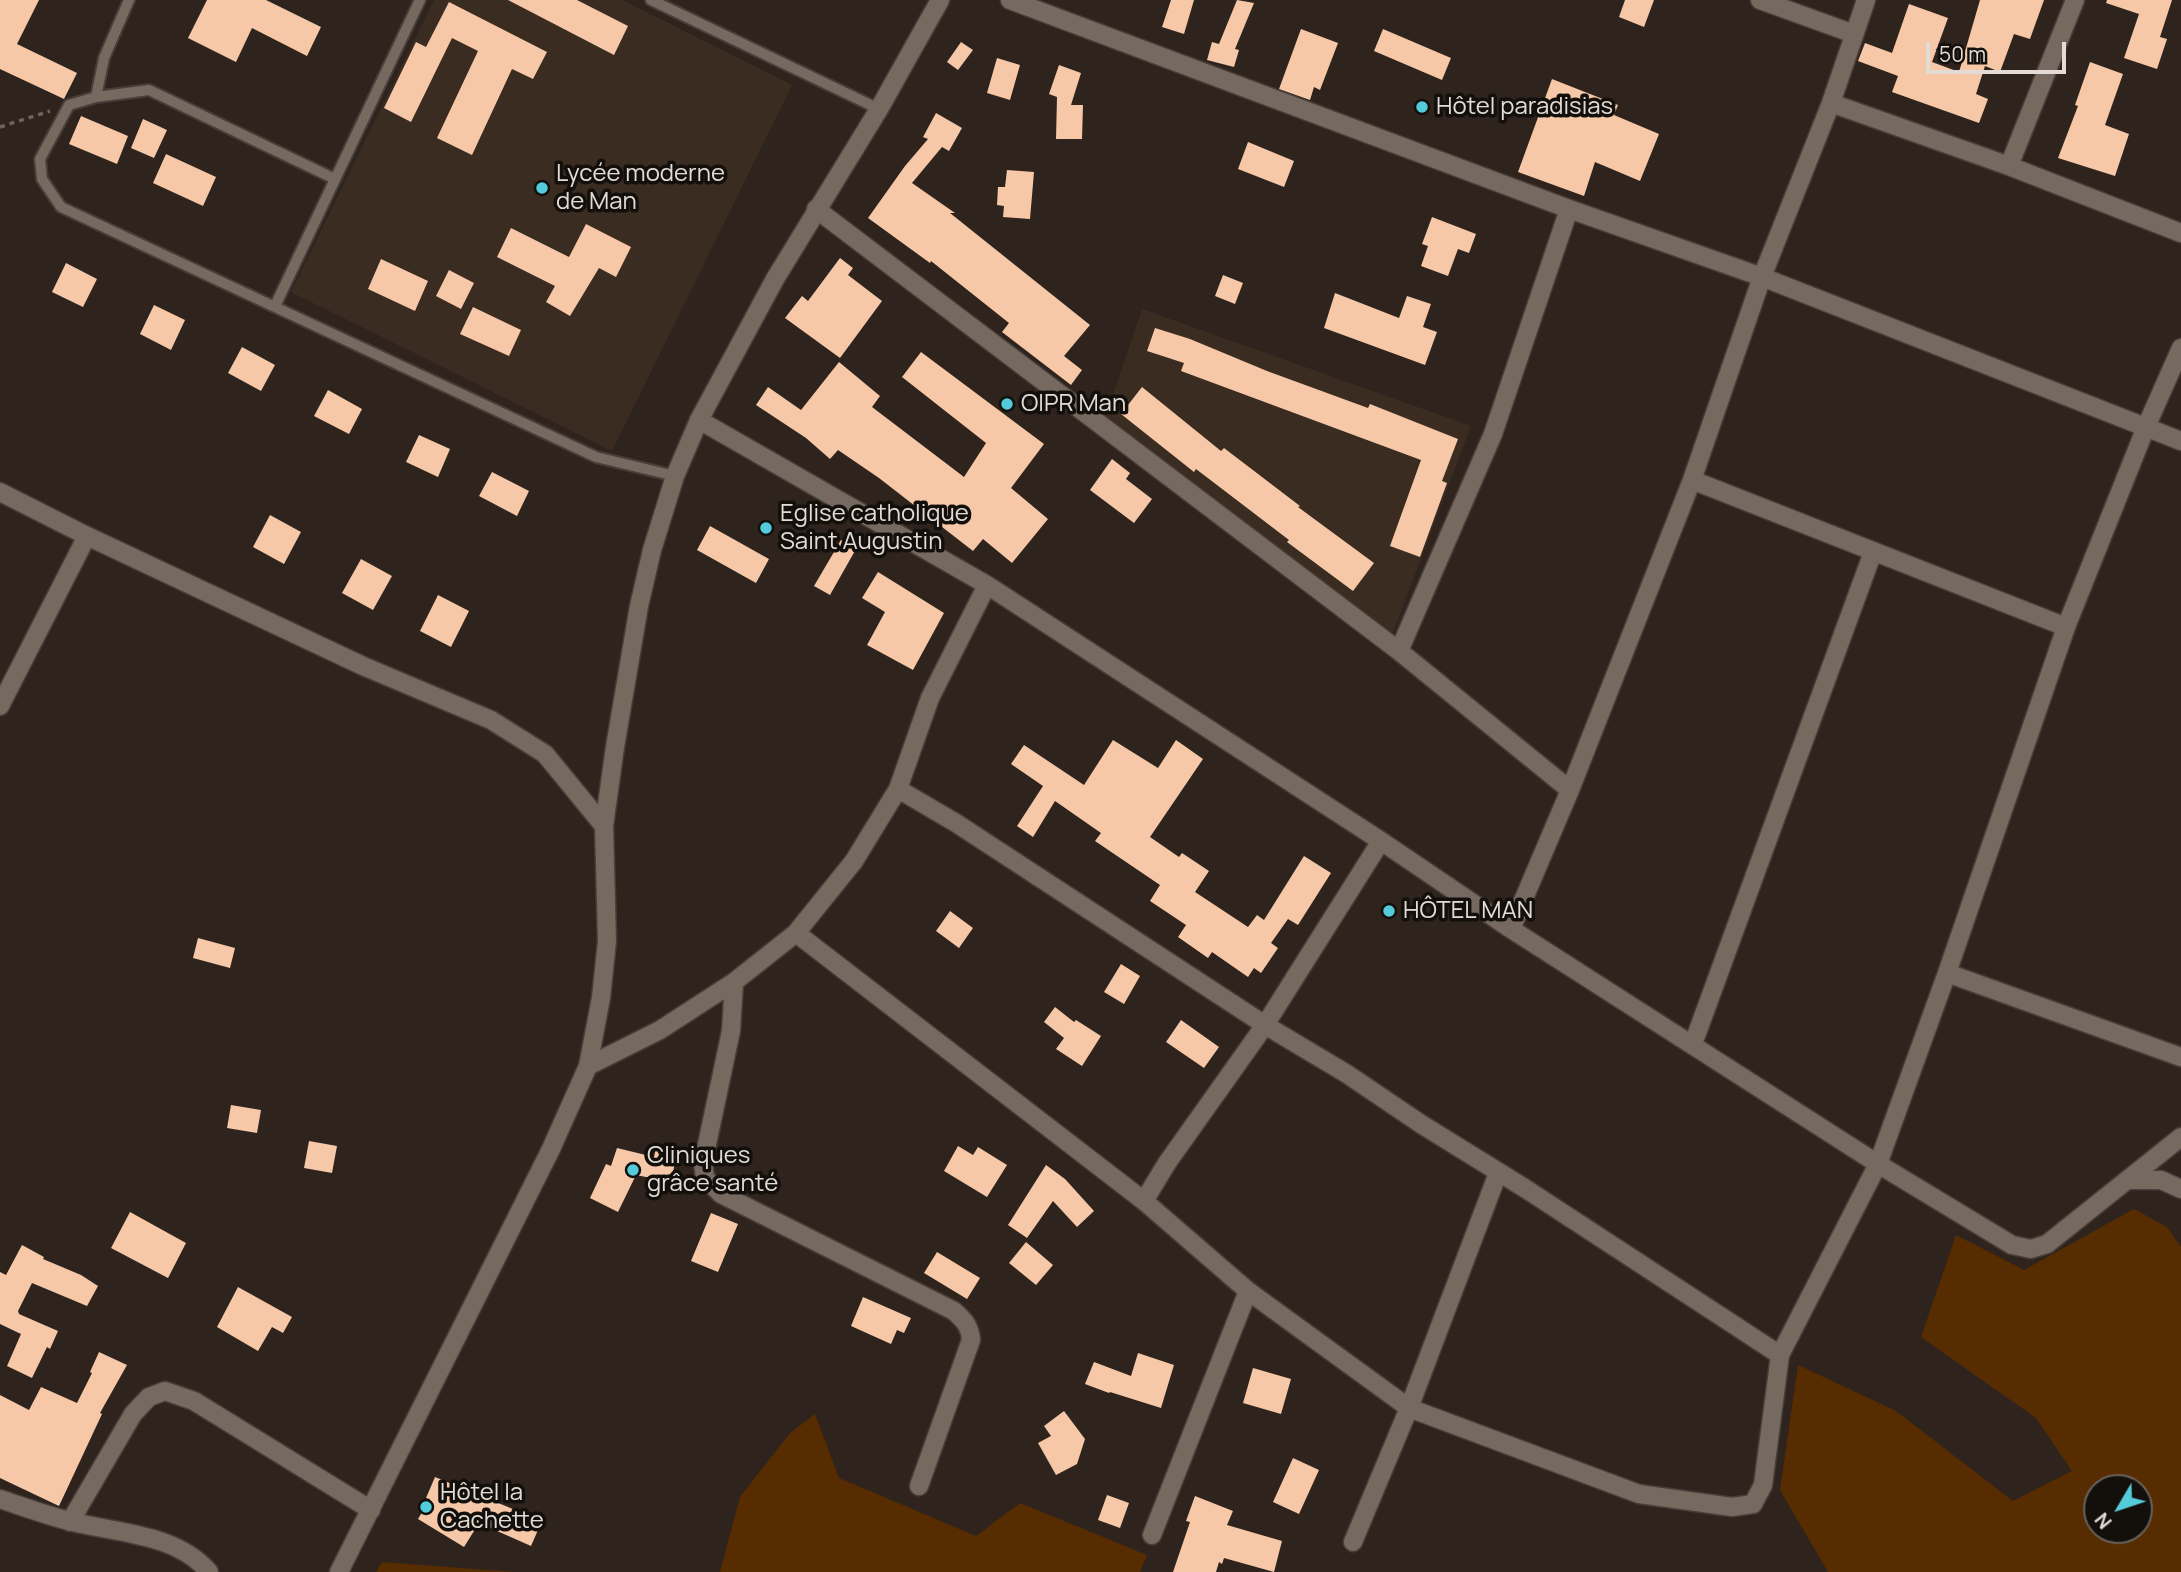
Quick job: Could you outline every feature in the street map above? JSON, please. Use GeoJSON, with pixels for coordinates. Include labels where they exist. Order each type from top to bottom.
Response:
{"type":"FeatureCollection","features":[{"type":"Feature","properties":{"kind":"street"},"geometry":{"type":"LineString","coordinates":[[339,1572],[551,1149],[588,1066],[601,998],[607,942],[604,826],[615,747],[639,606],[652,550],[675,476],[699,421],[775,279],[879,109],[940,0]]}},
{"type":"Feature","properties":{"kind":"street"},"geometry":{"type":"LineString","coordinates":[[1010,0],[1569,209],[1762,276],[2181,441]]}},
{"type":"Feature","properties":{"kind":"street"},"geometry":{"type":"LineString","coordinates":[[1760,0],[1854,34]]}},
{"type":"Feature","properties":{"kind":"street"},"geometry":{"type":"LineString","coordinates":[[1511,929],[1570,790],[1692,480],[1762,276],[1830,103],[1866,0]]}},
{"type":"Feature","properties":{"kind":"street"},"geometry":{"type":"LineString","coordinates":[[2009,166],[2075,0]]}},
{"type":"Feature","properties":{"kind":"street"},"geometry":{"type":"LineString","coordinates":[[1830,103],[2009,166],[2181,233]]}},
{"type":"Feature","properties":{"kind":"street"},"geometry":{"type":"LineString","coordinates":[[817,209],[1399,651],[1570,790]]}},
{"type":"Feature","properties":{"kind":"street"},"geometry":{"type":"LineString","coordinates":[[1399,651],[1493,434],[1569,209]]}},
{"type":"Feature","properties":{"kind":"street"},"geometry":{"type":"LineString","coordinates":[[796,933],[1144,1201],[1248,1291],[1409,1408],[1639,1494],[1732,1507],[1753,1504],[1763,1485],[1780,1355],[1878,1164],[2066,627],[2181,348]]}},
{"type":"Feature","properties":{"kind":"street"},"geometry":{"type":"LineString","coordinates":[[699,421],[987,585],[1381,841],[1511,929],[1878,1164],[2012,1245],[2031,1249],[2047,1244],[2181,1137]]}},
{"type":"Feature","properties":{"kind":"street"},"geometry":{"type":"LineString","coordinates":[[1692,480],[2066,627]]}},
{"type":"Feature","properties":{"kind":"street"},"geometry":{"type":"LineString","coordinates":[[0,492],[363,666],[491,720],[545,754],[604,826]]}},
{"type":"Feature","properties":{"kind":"street"},"geometry":{"type":"LineString","coordinates":[[0,706],[87,536]]}},
{"type":"Feature","properties":{"kind":"street"},"geometry":{"type":"LineString","coordinates":[[1693,1044],[1872,552]]}},
{"type":"Feature","properties":{"kind":"street"},"geometry":{"type":"LineString","coordinates":[[588,1066],[660,1030],[734,982],[796,933],[854,861],[898,789],[930,698],[987,585]]}},
{"type":"Feature","properties":{"kind":"street"},"geometry":{"type":"LineString","coordinates":[[898,789],[956,823],[1265,1025],[1347,1074],[1780,1355]]}},
{"type":"Feature","properties":{"kind":"street"},"geometry":{"type":"LineString","coordinates":[[1144,1201],[1167,1163],[1265,1025],[1381,841]]}},
{"type":"Feature","properties":{"kind":"street"},"geometry":{"type":"LineString","coordinates":[[1947,973],[2181,1056]]}},
{"type":"Feature","properties":{"kind":"street"},"geometry":{"type":"LineString","coordinates":[[734,982],[731,1031],[703,1163],[705,1178],[721,1194],[954,1311],[965,1321],[970,1331],[971,1340],[919,1486]]}},
{"type":"Feature","properties":{"kind":"street"},"geometry":{"type":"LineString","coordinates":[[1353,1542],[1409,1408],[1498,1173]]}},
{"type":"Feature","properties":{"kind":"street"},"geometry":{"type":"LineString","coordinates":[[2128,1180],[2161,1180],[2181,1189]]}},
{"type":"Feature","properties":{"kind":"street"},"geometry":{"type":"LineString","coordinates":[[1152,1535],[1248,1291]]}},
{"type":"Feature","properties":{"kind":"street"},"geometry":{"type":"LineString","coordinates":[[70,1522],[133,1414],[149,1397],[165,1391],[194,1401],[371,1510]]}},
{"type":"Feature","properties":{"kind":"street"},"geometry":{"type":"LineString","coordinates":[[0,1499],[70,1522],[158,1541],[181,1550],[209,1572]]}},
{"type":"Feature","properties":{"kind":"lane"},"geometry":{"type":"LineString","coordinates":[[96,97],[104,58],[129,0]]}},
{"type":"Feature","properties":{"kind":"lane"},"geometry":{"type":"LineString","coordinates":[[275,306],[420,0]]}},
{"type":"Feature","properties":{"kind":"lane"},"geometry":{"type":"LineString","coordinates":[[650,0],[879,109]]}},
{"type":"Feature","properties":{"kind":"lane"},"geometry":{"type":"LineString","coordinates":[[335,179],[149,90],[96,97],[69,105],[40,159],[42,180],[61,207],[596,457],[675,476]]}},
{"type":"Feature","properties":{"kind":"path"},"geometry":{"type":"LineString","coordinates":[[0,127],[69,105]]}},
{"type":"Feature","properties":{"kind":"shaded area","name":"Lycée moderne de Man"},"geometry":{"type":"Polygon","coordinates":[[[434,0],[622,0],[792,85],[612,451],[291,292],[434,0]]]}},
{"type":"Feature","properties":{"kind":"shaded area"},"geometry":{"type":"Polygon","coordinates":[[[1142,309],[1471,426],[1391,638],[1105,419],[1142,309]]]}},
{"type":"Feature","properties":{"kind":"shaded area"},"geometry":{"type":"Polygon","coordinates":[[[2134,1209],[2167,1227],[2181,1247],[2181,1572],[1828,1572],[1780,1490],[1798,1365],[1896,1411],[2013,1501],[2072,1471],[2036,1418],[1921,1337],[1956,1235],[2024,1270],[2134,1209]]]}},
{"type":"Feature","properties":{"kind":"shaded area"},"geometry":{"type":"Polygon","coordinates":[[[815,1414],[839,1478],[976,1536],[1020,1503],[1147,1555],[1140,1572],[720,1572],[740,1497],[790,1433],[815,1414]]]}},
{"type":"Feature","properties":{"kind":"shaded area"},"geometry":{"type":"Polygon","coordinates":[[[382,1562],[514,1572],[376,1572],[382,1562]]]}},
{"type":"Feature","properties":{"kind":"building"},"geometry":{"type":"Polygon","coordinates":[[[0,0],[39,0],[17,44],[77,73],[64,99],[0,69],[0,0]]]}},
{"type":"Feature","properties":{"kind":"building"},"geometry":{"type":"Polygon","coordinates":[[[207,0],[266,0],[321,27],[307,56],[252,28],[236,62],[188,38],[207,0]]]}},
{"type":"Feature","properties":{"kind":"building"},"geometry":{"type":"Polygon","coordinates":[[[508,0],[577,0],[628,26],[614,55],[508,0]]]}},
{"type":"Feature","properties":{"kind":"building"},"geometry":{"type":"Polygon","coordinates":[[[1171,0],[1194,0],[1184,34],[1162,27],[1171,0]]]}},
{"type":"Feature","properties":{"kind":"building"},"geometry":{"type":"Polygon","coordinates":[[[1237,0],[1254,3],[1235,49],[1239,50],[1234,67],[1207,60],[1212,42],[1219,44],[1237,0]]]}},
{"type":"Feature","properties":{"kind":"building"},"geometry":{"type":"Polygon","coordinates":[[[1625,0],[1654,0],[1644,27],[1619,17],[1625,0]]]}},
{"type":"Feature","properties":{"kind":"building"},"geometry":{"type":"Polygon","coordinates":[[[1980,0],[2044,0],[2030,39],[2014,34],[2000,72],[1985,66],[1976,94],[1988,99],[1979,123],[1892,92],[1898,76],[1858,61],[1865,43],[1892,53],[1909,4],[1948,18],[1932,62],[1959,72],[1980,0]]]}},
{"type":"Feature","properties":{"kind":"building"},"geometry":{"type":"Polygon","coordinates":[[[2107,0],[2172,0],[2160,37],[2167,39],[2157,69],[2124,58],[2139,14],[2106,3],[2107,0]]]}},
{"type":"Feature","properties":{"kind":"building"},"geometry":{"type":"Polygon","coordinates":[[[449,2],[547,52],[533,79],[512,69],[472,155],[437,138],[478,51],[452,38],[411,122],[384,108],[416,42],[426,47],[449,2]]]}},
{"type":"Feature","properties":{"kind":"building"},"geometry":{"type":"Polygon","coordinates":[[[1301,29],[1338,43],[1320,90],[1314,87],[1310,100],[1279,89],[1301,29]]]}},
{"type":"Feature","properties":{"kind":"building"},"geometry":{"type":"Polygon","coordinates":[[[1383,29],[1451,58],[1442,80],[1374,51],[1383,29]]]}},
{"type":"Feature","properties":{"kind":"building"},"geometry":{"type":"Polygon","coordinates":[[[961,42],[973,50],[958,70],[947,62],[961,42]]]}},
{"type":"Feature","properties":{"kind":"building"},"geometry":{"type":"Polygon","coordinates":[[[997,58],[1020,65],[1010,100],[987,93],[997,58]]]}},
{"type":"Feature","properties":{"kind":"building"},"geometry":{"type":"Polygon","coordinates":[[[2090,62],[2123,74],[2105,125],[2129,134],[2115,176],[2058,158],[2078,106],[2075,105],[2090,62]]]}},
{"type":"Feature","properties":{"kind":"building"},"geometry":{"type":"Polygon","coordinates":[[[1059,65],[1081,73],[1071,105],[1083,105],[1082,139],[1056,139],[1057,97],[1049,94],[1059,65]]]}},
{"type":"Feature","properties":{"kind":"building"},"geometry":{"type":"Polygon","coordinates":[[[1552,79],[1618,105],[1614,115],[1659,134],[1640,181],[1595,162],[1584,196],[1518,172],[1552,79]]]}},
{"type":"Feature","properties":{"kind":"building"},"geometry":{"type":"Polygon","coordinates":[[[936,113],[962,128],[949,151],[942,147],[912,183],[955,213],[950,213],[1090,325],[1064,356],[1082,370],[1071,385],[1002,332],[1009,323],[931,261],[930,263],[868,218],[928,139],[923,137],[936,113]]]}},
{"type":"Feature","properties":{"kind":"building"},"geometry":{"type":"Polygon","coordinates":[[[81,116],[128,136],[117,164],[69,144],[81,116]]]}},
{"type":"Feature","properties":{"kind":"building"},"geometry":{"type":"Polygon","coordinates":[[[143,119],[167,130],[154,158],[131,148],[143,119]]]}},
{"type":"Feature","properties":{"kind":"building"},"geometry":{"type":"Polygon","coordinates":[[[1248,142],[1294,161],[1284,187],[1238,169],[1248,142]]]}},
{"type":"Feature","properties":{"kind":"building"},"geometry":{"type":"Polygon","coordinates":[[[166,154],[216,177],[203,206],[153,183],[166,154]]]}},
{"type":"Feature","properties":{"kind":"building"},"geometry":{"type":"Polygon","coordinates":[[[1007,170],[1034,172],[1030,219],[1003,217],[1004,206],[997,205],[998,187],[1005,187],[1007,170]]]}},
{"type":"Feature","properties":{"kind":"building"},"geometry":{"type":"Polygon","coordinates":[[[1432,217],[1476,234],[1469,253],[1458,249],[1448,276],[1421,266],[1428,246],[1422,244],[1432,217]]]}},
{"type":"Feature","properties":{"kind":"building"},"geometry":{"type":"Polygon","coordinates":[[[586,224],[631,247],[616,277],[599,268],[570,316],[546,302],[555,286],[497,257],[511,228],[569,257],[586,224]]]}},
{"type":"Feature","properties":{"kind":"building"},"geometry":{"type":"Polygon","coordinates":[[[840,258],[853,268],[848,275],[882,301],[840,358],[785,318],[802,296],[808,301],[840,258]]]}},
{"type":"Feature","properties":{"kind":"building"},"geometry":{"type":"Polygon","coordinates":[[[381,259],[428,281],[415,311],[368,289],[381,259]]]}},
{"type":"Feature","properties":{"kind":"building"},"geometry":{"type":"Polygon","coordinates":[[[66,263],[97,279],[83,307],[52,292],[66,263]]]}},
{"type":"Feature","properties":{"kind":"building"},"geometry":{"type":"Polygon","coordinates":[[[449,270],[474,283],[461,309],[436,296],[449,270]]]}},
{"type":"Feature","properties":{"kind":"building"},"geometry":{"type":"Polygon","coordinates":[[[1223,275],[1243,283],[1235,304],[1215,296],[1223,275]]]}},
{"type":"Feature","properties":{"kind":"building"},"geometry":{"type":"Polygon","coordinates":[[[1335,293],[1399,318],[1407,296],[1431,304],[1423,327],[1437,332],[1425,365],[1324,328],[1335,293]]]}},
{"type":"Feature","properties":{"kind":"building"},"geometry":{"type":"Polygon","coordinates":[[[154,305],[185,320],[171,350],[140,334],[154,305]]]}},
{"type":"Feature","properties":{"kind":"building"},"geometry":{"type":"Polygon","coordinates":[[[473,307],[521,330],[509,356],[460,334],[473,307]]]}},
{"type":"Feature","properties":{"kind":"building"},"geometry":{"type":"Polygon","coordinates":[[[1155,328],[1368,408],[1370,404],[1458,439],[1442,481],[1447,483],[1420,557],[1390,546],[1421,460],[1181,371],[1184,363],[1147,351],[1155,328]]]}},
{"type":"Feature","properties":{"kind":"building"},"geometry":{"type":"Polygon","coordinates":[[[242,347],[275,365],[261,391],[228,373],[242,347]]]}},
{"type":"Feature","properties":{"kind":"building"},"geometry":{"type":"Polygon","coordinates":[[[921,352],[1044,444],[1011,488],[1048,519],[1012,563],[983,539],[973,551],[879,478],[838,450],[830,459],[806,438],[756,405],[768,387],[801,410],[839,362],[880,396],[872,407],[964,477],[986,443],[902,377],[921,352]]]}},
{"type":"Feature","properties":{"kind":"building"},"geometry":{"type":"Polygon","coordinates":[[[1142,387],[1221,451],[1224,448],[1374,563],[1353,591],[1121,414],[1142,387]]]}},
{"type":"Feature","properties":{"kind":"building"},"geometry":{"type":"Polygon","coordinates":[[[328,390],[362,409],[349,434],[314,416],[328,390]]]}},
{"type":"Feature","properties":{"kind":"building"},"geometry":{"type":"Polygon","coordinates":[[[419,435],[450,449],[438,477],[406,462],[419,435]]]}},
{"type":"Feature","properties":{"kind":"building"},"geometry":{"type":"Polygon","coordinates":[[[1112,459],[1130,473],[1126,479],[1152,499],[1134,523],[1090,490],[1112,459]]]}},
{"type":"Feature","properties":{"kind":"building"},"geometry":{"type":"Polygon","coordinates":[[[492,472],[529,491],[517,516],[479,496],[492,472]]]}},
{"type":"Feature","properties":{"kind":"building"},"geometry":{"type":"Polygon","coordinates":[[[270,515],[301,532],[284,564],[253,547],[270,515]]]}},
{"type":"Feature","properties":{"kind":"building"},"geometry":{"type":"Polygon","coordinates":[[[710,526],[769,559],[756,583],[697,550],[710,526]]]}},
{"type":"Feature","properties":{"kind":"building"},"geometry":{"type":"Polygon","coordinates":[[[841,540],[856,549],[830,595],[814,586],[841,540]]]}},
{"type":"Feature","properties":{"kind":"building"},"geometry":{"type":"Polygon","coordinates":[[[361,559],[392,576],[373,610],[342,593],[361,559]]]}},
{"type":"Feature","properties":{"kind":"building"},"geometry":{"type":"Polygon","coordinates":[[[878,572],[944,613],[913,670],[867,645],[885,612],[862,598],[878,572]]]}},
{"type":"Feature","properties":{"kind":"building"},"geometry":{"type":"Polygon","coordinates":[[[438,595],[469,611],[451,647],[420,631],[438,595]]]}},
{"type":"Feature","properties":{"kind":"building"},"geometry":{"type":"Polygon","coordinates":[[[1113,740],[1158,768],[1176,740],[1203,759],[1150,837],[1179,857],[1182,853],[1209,871],[1195,892],[1248,927],[1257,915],[1264,920],[1304,856],[1331,873],[1298,925],[1288,919],[1271,943],[1278,948],[1261,973],[1254,968],[1248,977],[1212,952],[1208,958],[1178,937],[1186,925],[1150,901],[1160,885],[1095,841],[1101,833],[1055,801],[1033,837],[1017,826],[1043,786],[1011,764],[1024,745],[1084,785],[1113,740]]]}},
{"type":"Feature","properties":{"kind":"building"},"geometry":{"type":"Polygon","coordinates":[[[950,911],[973,928],[959,948],[936,931],[950,911]]]}},
{"type":"Feature","properties":{"kind":"building"},"geometry":{"type":"Polygon","coordinates":[[[198,938],[235,948],[230,968],[193,958],[198,938]]]}},
{"type":"Feature","properties":{"kind":"building"},"geometry":{"type":"Polygon","coordinates":[[[1121,964],[1140,976],[1124,1004],[1104,992],[1121,964]]]}},
{"type":"Feature","properties":{"kind":"building"},"geometry":{"type":"Polygon","coordinates":[[[1055,1007],[1074,1022],[1076,1020],[1101,1036],[1082,1066],[1056,1049],[1064,1038],[1044,1022],[1055,1007]]]}},
{"type":"Feature","properties":{"kind":"building"},"geometry":{"type":"Polygon","coordinates":[[[1181,1020],[1219,1047],[1204,1068],[1166,1042],[1181,1020]]]}},
{"type":"Feature","properties":{"kind":"building"},"geometry":{"type":"Polygon","coordinates":[[[231,1105],[261,1110],[257,1133],[227,1128],[231,1105]]]}},
{"type":"Feature","properties":{"kind":"building"},"geometry":{"type":"Polygon","coordinates":[[[309,1141],[337,1146],[332,1173],[304,1168],[309,1141]]]}},
{"type":"Feature","properties":{"kind":"building"},"geometry":{"type":"Polygon","coordinates":[[[657,1144],[678,1148],[671,1182],[636,1175],[618,1212],[590,1198],[606,1164],[611,1166],[617,1148],[654,1157],[657,1144]]]}},
{"type":"Feature","properties":{"kind":"building"},"geometry":{"type":"Polygon","coordinates":[[[958,1146],[973,1155],[978,1147],[1007,1165],[987,1197],[944,1171],[958,1146]]]}},
{"type":"Feature","properties":{"kind":"building"},"geometry":{"type":"Polygon","coordinates":[[[1046,1165],[1065,1179],[1094,1211],[1077,1227],[1053,1201],[1027,1238],[1008,1225],[1046,1165]]]}},
{"type":"Feature","properties":{"kind":"building"},"geometry":{"type":"Polygon","coordinates":[[[130,1212],[186,1243],[168,1278],[111,1248],[130,1212]]]}},
{"type":"Feature","properties":{"kind":"building"},"geometry":{"type":"Polygon","coordinates":[[[711,1213],[738,1224],[718,1272],[691,1261],[711,1213]]]}},
{"type":"Feature","properties":{"kind":"building"},"geometry":{"type":"Polygon","coordinates":[[[1026,1242],[1053,1265],[1036,1285],[1009,1263],[1026,1242]]]}},
{"type":"Feature","properties":{"kind":"building"},"geometry":{"type":"Polygon","coordinates":[[[22,1245],[44,1257],[43,1259],[81,1275],[98,1286],[87,1306],[32,1283],[19,1314],[58,1331],[32,1378],[7,1366],[21,1334],[0,1324],[0,1272],[6,1275],[22,1245]]]}},
{"type":"Feature","properties":{"kind":"building"},"geometry":{"type":"Polygon","coordinates":[[[937,1252],[980,1278],[967,1299],[924,1273],[937,1252]]]}},
{"type":"Feature","properties":{"kind":"building"},"geometry":{"type":"Polygon","coordinates":[[[238,1287],[292,1317],[283,1333],[272,1327],[258,1351],[217,1327],[238,1287]]]}},
{"type":"Feature","properties":{"kind":"building"},"geometry":{"type":"Polygon","coordinates":[[[863,1297],[911,1318],[904,1333],[897,1330],[891,1344],[851,1326],[863,1297]]]}},
{"type":"Feature","properties":{"kind":"building"},"geometry":{"type":"Polygon","coordinates":[[[99,1352],[127,1365],[100,1413],[102,1414],[59,1506],[0,1478],[0,1395],[29,1410],[41,1387],[77,1403],[99,1352]]]}},
{"type":"Feature","properties":{"kind":"building"},"geometry":{"type":"Polygon","coordinates":[[[1138,1353],[1174,1365],[1161,1408],[1085,1384],[1094,1362],[1131,1376],[1138,1353]]]}},
{"type":"Feature","properties":{"kind":"building"},"geometry":{"type":"Polygon","coordinates":[[[1253,1368],[1291,1379],[1281,1414],[1243,1403],[1253,1368]]]}},
{"type":"Feature","properties":{"kind":"building"},"geometry":{"type":"Polygon","coordinates":[[[1064,1411],[1085,1439],[1077,1464],[1056,1475],[1038,1443],[1051,1436],[1044,1426],[1064,1411]]]}},
{"type":"Feature","properties":{"kind":"building"},"geometry":{"type":"Polygon","coordinates":[[[1293,1458],[1319,1470],[1299,1514],[1273,1502],[1293,1458]]]}},
{"type":"Feature","properties":{"kind":"building"},"geometry":{"type":"Polygon","coordinates":[[[435,1477],[542,1521],[531,1546],[479,1523],[464,1547],[418,1519],[430,1499],[426,1498],[435,1477]]]}},
{"type":"Feature","properties":{"kind":"building"},"geometry":{"type":"Polygon","coordinates":[[[1107,1495],[1129,1503],[1120,1528],[1098,1520],[1107,1495]]]}},
{"type":"Feature","properties":{"kind":"building"},"geometry":{"type":"Polygon","coordinates":[[[1195,1496],[1233,1511],[1227,1525],[1282,1541],[1274,1572],[1224,1558],[1222,1564],[1219,1562],[1216,1572],[1173,1572],[1190,1522],[1186,1521],[1195,1496]]]}},
{"type":"Feature","properties":{"kind":"place","name":"Hôtel paradisias"},"geometry":{"type":"Point","coordinates":[1422,107]}},
{"type":"Feature","properties":{"kind":"place","name":"Lycée moderne de Man"},"geometry":{"type":"Point","coordinates":[542,188]}},
{"type":"Feature","properties":{"kind":"place","name":"OIPR Man"},"geometry":{"type":"Point","coordinates":[1007,404]}},
{"type":"Feature","properties":{"kind":"place","name":"Eglise catholique Saint Augustin"},"geometry":{"type":"Point","coordinates":[766,528]}},
{"type":"Feature","properties":{"kind":"place","name":"HÔTEL MAN"},"geometry":{"type":"Point","coordinates":[1389,911]}},
{"type":"Feature","properties":{"kind":"place","name":"Cliniques grâce santé"},"geometry":{"type":"Point","coordinates":[633,1170]}},
{"type":"Feature","properties":{"kind":"place","name":"Hôtel la Cachette"},"geometry":{"type":"Point","coordinates":[426,1507]}}]}
